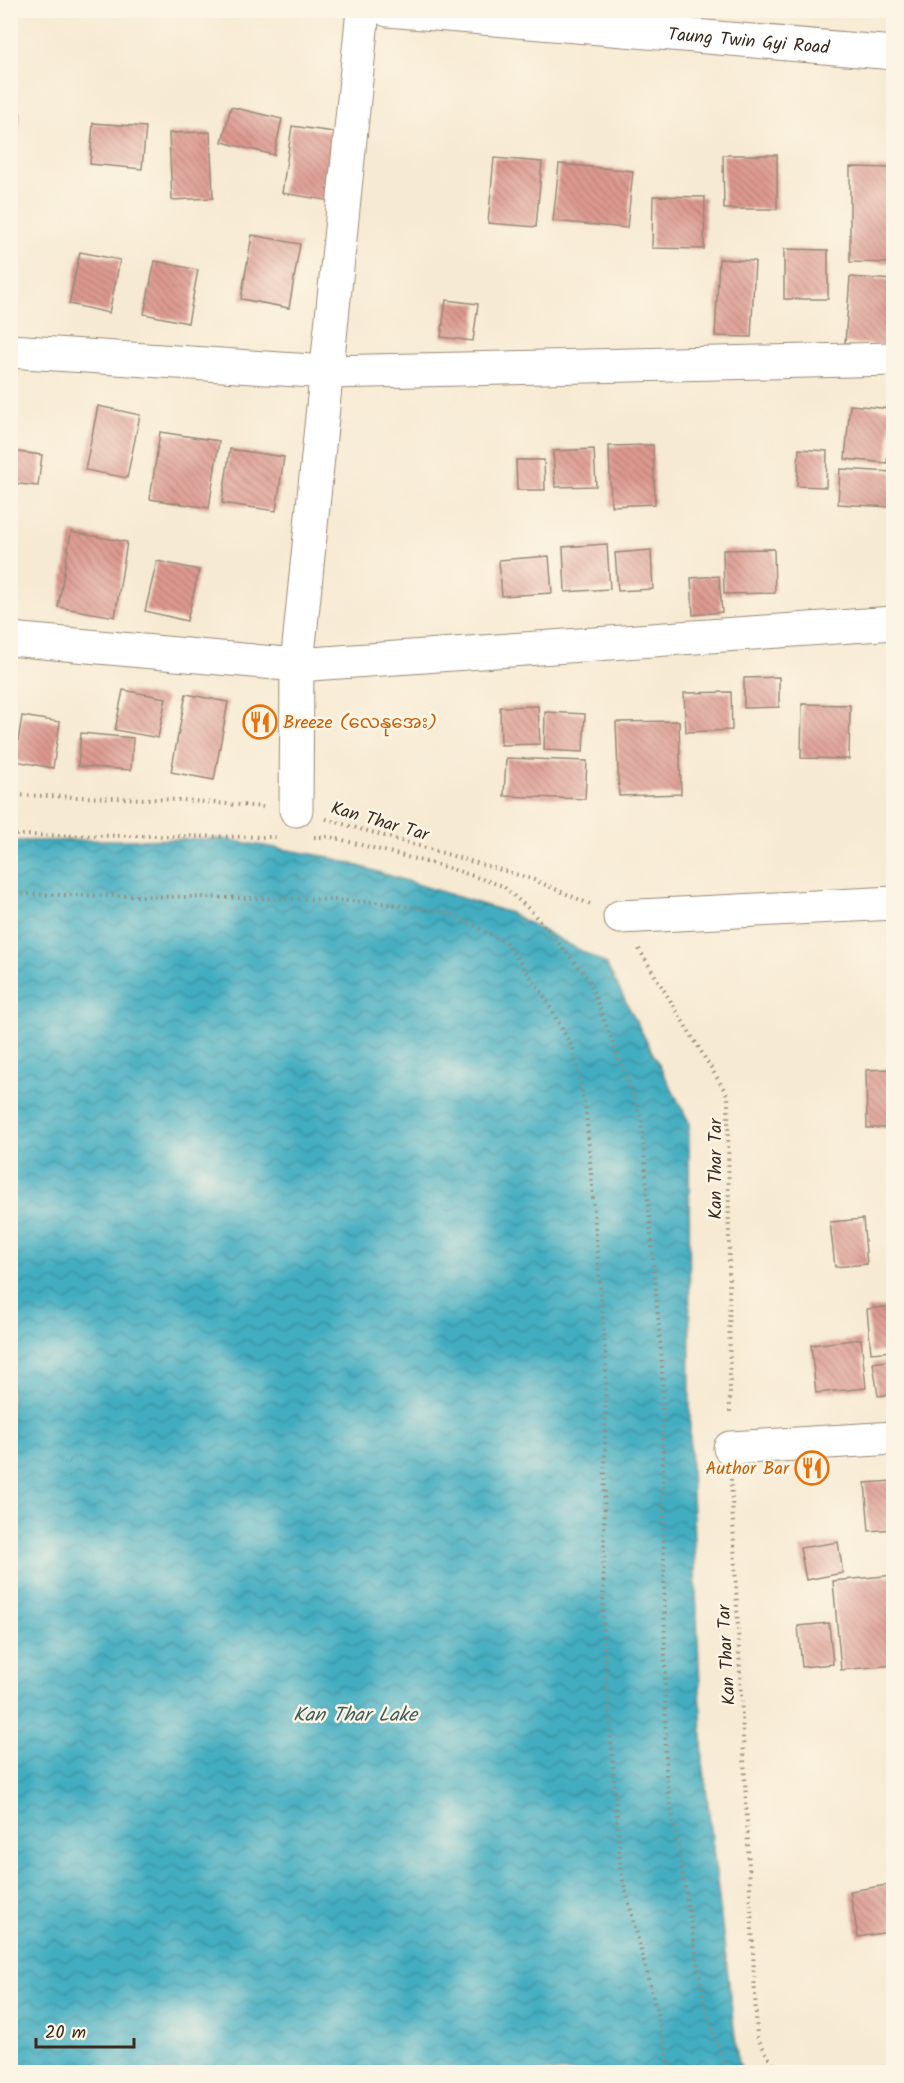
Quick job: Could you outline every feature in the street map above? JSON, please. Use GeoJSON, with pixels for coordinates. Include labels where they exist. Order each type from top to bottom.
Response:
{"type":"FeatureCollection","features":[{"type":"Feature","properties":{"kind":"main road"},"geometry":{"type":"LineString","coordinates":[[295,828],[297,665],[363,10]]}},
{"type":"Feature","properties":{"kind":"main road","name":"Taung Twin Gyi Road"},"geometry":{"type":"LineString","coordinates":[[388,10],[508,16],[894,53]]}},
{"type":"Feature","properties":{"kind":"main road"},"geometry":{"type":"LineString","coordinates":[[10,351],[327,372],[894,358]]}},
{"type":"Feature","properties":{"kind":"main road"},"geometry":{"type":"LineString","coordinates":[[10,639],[297,665],[894,623]]}},
{"type":"Feature","properties":{"kind":"main road"},"geometry":{"type":"LineString","coordinates":[[620,917],[894,903]]}},
{"type":"Feature","properties":{"kind":"main road"},"geometry":{"type":"LineString","coordinates":[[730,1448],[894,1438]]}},
{"type":"Feature","properties":{"kind":"path","name":"Kan Thar Tar"},"geometry":{"type":"LineString","coordinates":[[10,795],[182,800],[295,828],[532,879],[620,917],[728,1096],[730,1448],[757,2037],[777,2073]]}},
{"type":"Feature","properties":{"kind":"path"},"geometry":{"type":"LineString","coordinates":[[10,835],[295,828],[450,868],[502,886],[531,911],[588,978],[641,1117],[662,1364],[666,1777],[705,2007],[727,2073]]}},
{"type":"Feature","properties":{"kind":"path"},"geometry":{"type":"LineString","coordinates":[[10,894],[308,899],[375,902],[451,913],[506,943],[543,994],[573,1049],[585,1111],[606,1361],[603,1632],[621,1872],[672,2073]]}},
{"type":"Feature","properties":{"kind":"water","name":"Kan Thar Lake"},"geometry":{"type":"Polygon","coordinates":[[[223,839],[329,857],[510,913],[606,964],[689,1122],[690,1444],[703,1762],[738,2062],[744,2072],[11,2072],[11,841],[223,839]]]}},
{"type":"Feature","properties":{"kind":"building"},"geometry":{"type":"Polygon","coordinates":[[[231,107],[282,119],[274,155],[222,142],[231,107]]]}},
{"type":"Feature","properties":{"kind":"building"},"geometry":{"type":"Polygon","coordinates":[[[10,112],[20,113],[16,154],[10,153],[10,112]]]}},
{"type":"Feature","properties":{"kind":"building"},"geometry":{"type":"Polygon","coordinates":[[[93,123],[146,127],[142,169],[90,164],[93,123]]]}},
{"type":"Feature","properties":{"kind":"building"},"geometry":{"type":"Polygon","coordinates":[[[292,126],[347,134],[337,202],[282,193],[292,126]]]}},
{"type":"Feature","properties":{"kind":"building"},"geometry":{"type":"Polygon","coordinates":[[[210,132],[213,198],[172,200],[169,133],[210,132]]]}},
{"type":"Feature","properties":{"kind":"building"},"geometry":{"type":"Polygon","coordinates":[[[723,155],[777,155],[777,209],[724,209],[723,155]]]}},
{"type":"Feature","properties":{"kind":"building"},"geometry":{"type":"Polygon","coordinates":[[[494,158],[542,162],[536,227],[488,223],[494,158]]]}},
{"type":"Feature","properties":{"kind":"building"},"geometry":{"type":"Polygon","coordinates":[[[559,164],[633,171],[627,228],[553,221],[559,164]]]}},
{"type":"Feature","properties":{"kind":"building"},"geometry":{"type":"Polygon","coordinates":[[[850,167],[894,168],[894,263],[850,262],[850,167]]]}},
{"type":"Feature","properties":{"kind":"building"},"geometry":{"type":"Polygon","coordinates":[[[653,196],[705,197],[704,249],[652,248],[653,196]]]}},
{"type":"Feature","properties":{"kind":"building"},"geometry":{"type":"Polygon","coordinates":[[[252,235],[300,244],[289,308],[241,299],[252,235]]]}},
{"type":"Feature","properties":{"kind":"building"},"geometry":{"type":"Polygon","coordinates":[[[784,249],[828,250],[828,299],[784,299],[784,249]]]}},
{"type":"Feature","properties":{"kind":"building"},"geometry":{"type":"Polygon","coordinates":[[[80,252],[120,260],[109,313],[69,304],[80,252]]]}},
{"type":"Feature","properties":{"kind":"building"},"geometry":{"type":"Polygon","coordinates":[[[719,259],[755,261],[751,337],[715,336],[719,259]]]}},
{"type":"Feature","properties":{"kind":"building"},"geometry":{"type":"Polygon","coordinates":[[[155,261],[198,270],[188,323],[144,314],[155,261]]]}},
{"type":"Feature","properties":{"kind":"building"},"geometry":{"type":"Polygon","coordinates":[[[850,277],[894,280],[894,346],[845,343],[850,277]]]}},
{"type":"Feature","properties":{"kind":"building"},"geometry":{"type":"Polygon","coordinates":[[[446,300],[478,304],[473,341],[441,337],[446,300]]]}},
{"type":"Feature","properties":{"kind":"building"},"geometry":{"type":"Polygon","coordinates":[[[850,405],[892,409],[887,463],[845,459],[850,405]]]}},
{"type":"Feature","properties":{"kind":"building"},"geometry":{"type":"Polygon","coordinates":[[[98,406],[140,415],[127,478],[85,470],[98,406]]]}},
{"type":"Feature","properties":{"kind":"building"},"geometry":{"type":"Polygon","coordinates":[[[160,432],[219,441],[209,508],[150,499],[160,432]]]}},
{"type":"Feature","properties":{"kind":"building"},"geometry":{"type":"Polygon","coordinates":[[[653,445],[655,504],[611,506],[609,446],[653,445]]]}},
{"type":"Feature","properties":{"kind":"building"},"geometry":{"type":"Polygon","coordinates":[[[230,449],[284,457],[276,511],[222,503],[230,449]]]}},
{"type":"Feature","properties":{"kind":"building"},"geometry":{"type":"Polygon","coordinates":[[[594,449],[596,486],[555,487],[553,451],[594,449]]]}},
{"type":"Feature","properties":{"kind":"building"},"geometry":{"type":"Polygon","coordinates":[[[799,449],[827,451],[826,487],[797,486],[799,449]]]}},
{"type":"Feature","properties":{"kind":"building"},"geometry":{"type":"Polygon","coordinates":[[[10,451],[42,455],[38,486],[10,483],[10,451]]]}},
{"type":"Feature","properties":{"kind":"building"},"geometry":{"type":"Polygon","coordinates":[[[516,460],[544,460],[545,490],[517,490],[516,460]]]}},
{"type":"Feature","properties":{"kind":"building"},"geometry":{"type":"Polygon","coordinates":[[[840,469],[893,472],[891,507],[838,504],[840,469]]]}},
{"type":"Feature","properties":{"kind":"building"},"geometry":{"type":"Polygon","coordinates":[[[71,532],[127,542],[115,617],[58,607],[71,532]]]}},
{"type":"Feature","properties":{"kind":"building"},"geometry":{"type":"Polygon","coordinates":[[[607,544],[610,589],[565,592],[563,547],[607,544]]]}},
{"type":"Feature","properties":{"kind":"building"},"geometry":{"type":"Polygon","coordinates":[[[774,549],[775,593],[724,594],[723,550],[774,549]]]}},
{"type":"Feature","properties":{"kind":"building"},"geometry":{"type":"Polygon","coordinates":[[[651,550],[653,589],[618,591],[615,553],[651,550]]]}},
{"type":"Feature","properties":{"kind":"building"},"geometry":{"type":"Polygon","coordinates":[[[549,556],[552,593],[502,596],[499,560],[549,556]]]}},
{"type":"Feature","properties":{"kind":"building"},"geometry":{"type":"Polygon","coordinates":[[[157,561],[199,570],[187,621],[145,611],[157,561]]]}},
{"type":"Feature","properties":{"kind":"building"},"geometry":{"type":"Polygon","coordinates":[[[719,576],[722,612],[693,615],[691,578],[719,576]]]}},
{"type":"Feature","properties":{"kind":"building"},"geometry":{"type":"Polygon","coordinates":[[[779,677],[779,707],[744,708],[744,678],[779,677]]]}},
{"type":"Feature","properties":{"kind":"building"},"geometry":{"type":"Polygon","coordinates":[[[123,690],[166,698],[158,738],[115,730],[123,690]]]}},
{"type":"Feature","properties":{"kind":"building"},"geometry":{"type":"Polygon","coordinates":[[[731,692],[732,730],[686,732],[684,693],[731,692]]]}},
{"type":"Feature","properties":{"kind":"building"},"geometry":{"type":"Polygon","coordinates":[[[186,694],[228,702],[214,780],[171,772],[186,694]]]}},
{"type":"Feature","properties":{"kind":"building"},"geometry":{"type":"Polygon","coordinates":[[[802,704],[850,705],[849,759],[801,758],[802,704]]]}},
{"type":"Feature","properties":{"kind":"building"},"geometry":{"type":"Polygon","coordinates":[[[538,706],[540,744],[501,745],[500,707],[538,706]]]}},
{"type":"Feature","properties":{"kind":"building"},"geometry":{"type":"Polygon","coordinates":[[[545,712],[585,714],[583,752],[544,750],[545,712]]]}},
{"type":"Feature","properties":{"kind":"building"},"geometry":{"type":"Polygon","coordinates":[[[22,716],[60,722],[53,768],[15,761],[22,716]]]}},
{"type":"Feature","properties":{"kind":"building"},"geometry":{"type":"Polygon","coordinates":[[[679,721],[681,794],[619,796],[616,722],[679,721]]]}},
{"type":"Feature","properties":{"kind":"building"},"geometry":{"type":"Polygon","coordinates":[[[81,733],[133,738],[131,770],[78,766],[81,733]]]}},
{"type":"Feature","properties":{"kind":"building"},"geometry":{"type":"Polygon","coordinates":[[[506,758],[587,761],[585,799],[504,796],[506,758]]]}},
{"type":"Feature","properties":{"kind":"building"},"geometry":{"type":"Polygon","coordinates":[[[893,1069],[894,1128],[867,1128],[866,1070],[893,1069]]]}},
{"type":"Feature","properties":{"kind":"building"},"geometry":{"type":"Polygon","coordinates":[[[863,1219],[867,1264],[835,1267],[830,1222],[863,1219]]]}},
{"type":"Feature","properties":{"kind":"building"},"geometry":{"type":"Polygon","coordinates":[[[894,1306],[894,1351],[871,1353],[867,1309],[894,1306]]]}},
{"type":"Feature","properties":{"kind":"building"},"geometry":{"type":"Polygon","coordinates":[[[861,1339],[866,1388],[816,1393],[811,1345],[861,1339]]]}},
{"type":"Feature","properties":{"kind":"building"},"geometry":{"type":"Polygon","coordinates":[[[894,1360],[894,1394],[878,1396],[873,1363],[894,1360]]]}},
{"type":"Feature","properties":{"kind":"building"},"geometry":{"type":"Polygon","coordinates":[[[894,1481],[894,1529],[869,1531],[865,1483],[894,1481]]]}},
{"type":"Feature","properties":{"kind":"building"},"geometry":{"type":"Polygon","coordinates":[[[838,1542],[843,1573],[806,1580],[800,1548],[838,1542]]]}},
{"type":"Feature","properties":{"kind":"building"},"geometry":{"type":"Polygon","coordinates":[[[894,1575],[894,1665],[841,1670],[833,1581],[894,1575]]]}},
{"type":"Feature","properties":{"kind":"building"},"geometry":{"type":"Polygon","coordinates":[[[829,1623],[833,1664],[802,1667],[798,1626],[829,1623]]]}},
{"type":"Feature","properties":{"kind":"building"},"geometry":{"type":"Polygon","coordinates":[[[894,1884],[894,1931],[858,1937],[850,1891],[894,1884]]]}},
{"type":"Feature","properties":{"kind":"place","name":"Breeze (လေနုအေး)"},"geometry":{"type":"Point","coordinates":[260,722]}},
{"type":"Feature","properties":{"kind":"place","name":"Author Bar"},"geometry":{"type":"Point","coordinates":[812,1468]}}]}
